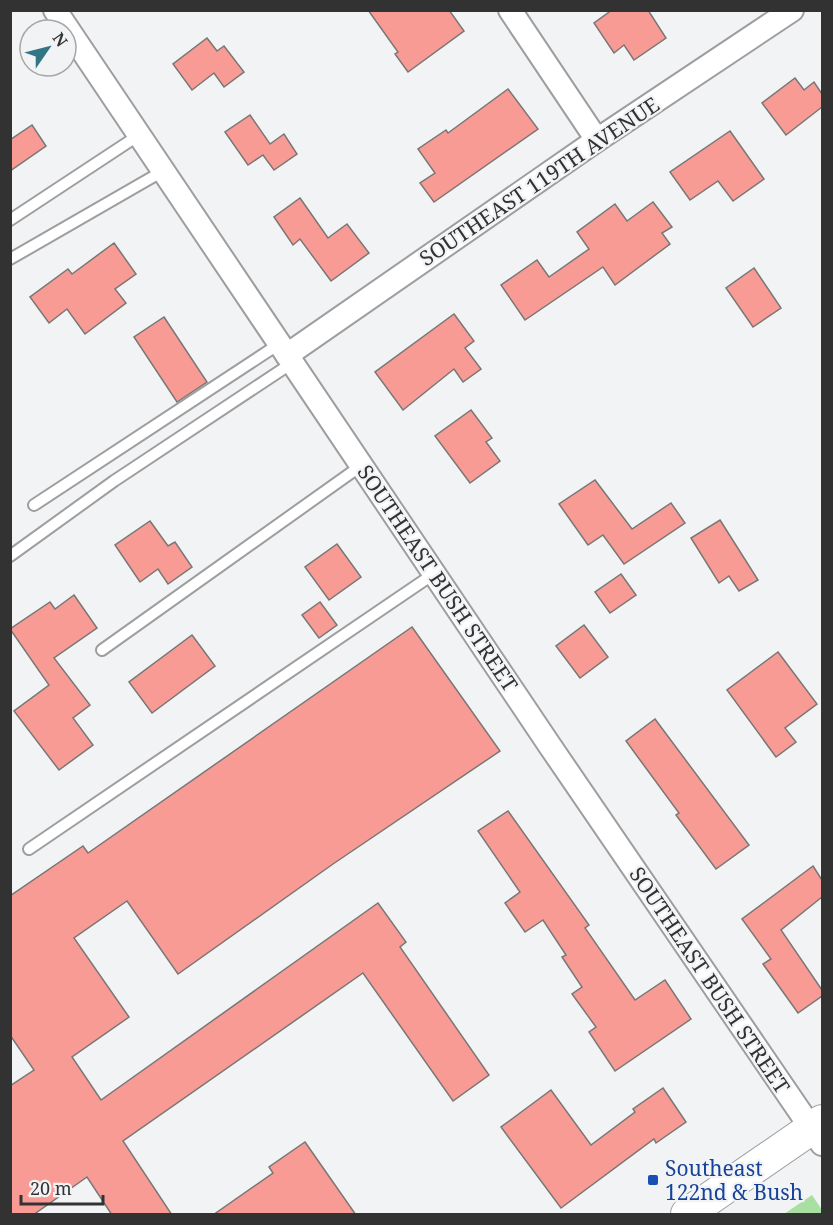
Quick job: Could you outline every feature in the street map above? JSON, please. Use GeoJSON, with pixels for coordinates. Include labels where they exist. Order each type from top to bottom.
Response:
{"type":"FeatureCollection","features":[{"type":"Feature","properties":{"kind":"main road"},"geometry":{"type":"LineString","coordinates":[[687,1215],[819,1131]]}},
{"type":"Feature","properties":{"kind":"street","name":"SOUTHEAST BUSH STREET"},"geometry":{"type":"LineString","coordinates":[[55,10],[550,746],[819,1131]]}},
{"type":"Feature","properties":{"kind":"street"},"geometry":{"type":"LineString","coordinates":[[510,10],[597,140]]}},
{"type":"Feature","properties":{"kind":"street","name":"SOUTHEAST 119TH AVENUE"},"geometry":{"type":"LineString","coordinates":[[286,354],[597,140],[792,10]]}},
{"type":"Feature","properties":{"kind":"lane"},"geometry":{"type":"LineString","coordinates":[[10,220],[139,135]]}},
{"type":"Feature","properties":{"kind":"lane"},"geometry":{"type":"LineString","coordinates":[[10,259],[163,171]]}},
{"type":"Feature","properties":{"kind":"lane"},"geometry":{"type":"LineString","coordinates":[[34,505],[286,354]]}},
{"type":"Feature","properties":{"kind":"lane"},"geometry":{"type":"LineString","coordinates":[[10,556],[286,354]]}},
{"type":"Feature","properties":{"kind":"lane"},"geometry":{"type":"LineString","coordinates":[[102,650],[362,465]]}},
{"type":"Feature","properties":{"kind":"lane"},"geometry":{"type":"LineString","coordinates":[[29,849],[435,573]]}},
{"type":"Feature","properties":{"kind":"green space"},"geometry":{"type":"Polygon","coordinates":[[[812,1195],[822,1210],[822,1214],[784,1214],[812,1195]]]}},
{"type":"Feature","properties":{"kind":"building"},"geometry":{"type":"Polygon","coordinates":[[[368,10],[449,10],[464,31],[408,72],[395,54],[398,52],[368,10]]]}},
{"type":"Feature","properties":{"kind":"building"},"geometry":{"type":"Polygon","coordinates":[[[612,10],[648,10],[666,38],[634,60],[624,45],[614,53],[594,23],[612,10]]]}},
{"type":"Feature","properties":{"kind":"building"},"geometry":{"type":"Polygon","coordinates":[[[207,38],[217,51],[224,46],[244,72],[224,87],[214,73],[192,90],[173,64],[207,38]]]}},
{"type":"Feature","properties":{"kind":"building"},"geometry":{"type":"Polygon","coordinates":[[[795,78],[804,90],[814,82],[822,94],[822,107],[786,135],[762,103],[795,78]]]}},
{"type":"Feature","properties":{"kind":"building"},"geometry":{"type":"Polygon","coordinates":[[[508,89],[538,129],[434,202],[420,183],[435,173],[418,149],[446,130],[448,133],[508,89]]]}},
{"type":"Feature","properties":{"kind":"building"},"geometry":{"type":"Polygon","coordinates":[[[250,115],[270,144],[284,134],[297,154],[274,170],[263,155],[248,165],[225,132],[250,115]]]}},
{"type":"Feature","properties":{"kind":"building"},"geometry":{"type":"Polygon","coordinates":[[[32,125],[46,146],[10,171],[10,140],[32,125]]]}},
{"type":"Feature","properties":{"kind":"building"},"geometry":{"type":"Polygon","coordinates":[[[730,131],[764,179],[733,201],[718,181],[690,200],[670,172],[730,131]]]}},
{"type":"Feature","properties":{"kind":"building"},"geometry":{"type":"Polygon","coordinates":[[[300,198],[328,238],[347,224],[369,253],[331,281],[300,239],[293,245],[274,217],[300,198]]]}},
{"type":"Feature","properties":{"kind":"building"},"geometry":{"type":"Polygon","coordinates":[[[653,202],[672,227],[662,233],[670,244],[615,285],[603,267],[525,320],[501,285],[537,260],[549,277],[589,249],[577,232],[615,204],[627,221],[653,202]]]}},
{"type":"Feature","properties":{"kind":"building"},"geometry":{"type":"Polygon","coordinates":[[[114,243],[136,274],[115,289],[126,303],[85,334],[67,309],[49,323],[30,297],[68,269],[72,274],[114,243]]]}},
{"type":"Feature","properties":{"kind":"building"},"geometry":{"type":"Polygon","coordinates":[[[754,268],[781,308],[753,327],[726,288],[754,268]]]}},
{"type":"Feature","properties":{"kind":"building"},"geometry":{"type":"Polygon","coordinates":[[[454,314],[474,341],[465,348],[481,369],[463,382],[454,369],[403,410],[375,372],[454,314]]]}},
{"type":"Feature","properties":{"kind":"building"},"geometry":{"type":"Polygon","coordinates":[[[164,317],[207,382],[177,402],[134,337],[164,317]]]}},
{"type":"Feature","properties":{"kind":"building"},"geometry":{"type":"Polygon","coordinates":[[[471,410],[492,438],[486,442],[500,461],[470,483],[435,436],[471,410]]]}},
{"type":"Feature","properties":{"kind":"building"},"geometry":{"type":"Polygon","coordinates":[[[595,480],[632,529],[671,503],[685,523],[624,564],[603,535],[588,545],[559,504],[595,480]]]}},
{"type":"Feature","properties":{"kind":"building"},"geometry":{"type":"Polygon","coordinates":[[[720,520],[758,580],[739,591],[729,576],[719,583],[691,538],[720,520]]]}},
{"type":"Feature","properties":{"kind":"building"},"geometry":{"type":"Polygon","coordinates":[[[150,521],[168,546],[175,542],[192,567],[168,584],[158,569],[140,582],[115,545],[150,521]]]}},
{"type":"Feature","properties":{"kind":"building"},"geometry":{"type":"Polygon","coordinates":[[[337,544],[361,577],[329,600],[305,567],[337,544]]]}},
{"type":"Feature","properties":{"kind":"building"},"geometry":{"type":"Polygon","coordinates":[[[621,574],[636,595],[610,613],[595,592],[621,574]]]}},
{"type":"Feature","properties":{"kind":"building"},"geometry":{"type":"Polygon","coordinates":[[[74,595],[97,628],[54,658],[90,705],[73,718],[93,745],[59,770],[14,711],[49,685],[10,629],[50,602],[55,609],[74,595]]]}},
{"type":"Feature","properties":{"kind":"building"},"geometry":{"type":"Polygon","coordinates":[[[320,602],[337,625],[319,638],[302,615],[320,602]]]}},
{"type":"Feature","properties":{"kind":"building"},"geometry":{"type":"Polygon","coordinates":[[[584,625],[608,657],[580,678],[556,646],[584,625]]]}},
{"type":"Feature","properties":{"kind":"building"},"geometry":{"type":"Polygon","coordinates":[[[412,627],[500,751],[333,864],[178,974],[127,901],[74,938],[129,1017],[72,1057],[101,1100],[378,903],[406,942],[400,947],[489,1075],[453,1101],[363,973],[123,1141],[172,1215],[112,1215],[87,1177],[33,1215],[10,1215],[10,1086],[34,1070],[10,1035],[10,896],[83,846],[88,853],[412,627]]]}},
{"type":"Feature","properties":{"kind":"building"},"geometry":{"type":"Polygon","coordinates":[[[192,635],[215,666],[152,713],[129,682],[192,635]]]}},
{"type":"Feature","properties":{"kind":"building"},"geometry":{"type":"Polygon","coordinates":[[[778,652],[817,704],[785,728],[796,742],[776,757],[727,690],[778,652]]]}},
{"type":"Feature","properties":{"kind":"building"},"geometry":{"type":"Polygon","coordinates":[[[655,719],[749,845],[716,869],[676,815],[679,813],[626,741],[655,719]]]}},
{"type":"Feature","properties":{"kind":"building"},"geometry":{"type":"Polygon","coordinates":[[[508,811],[589,925],[585,928],[635,1000],[665,980],[691,1019],[615,1071],[589,1032],[596,1027],[572,994],[582,987],[562,957],[566,955],[543,920],[525,932],[505,903],[520,892],[478,831],[508,811]]]}},
{"type":"Feature","properties":{"kind":"building"},"geometry":{"type":"Polygon","coordinates":[[[813,866],[822,880],[822,897],[781,930],[822,990],[822,996],[798,1013],[763,964],[771,959],[742,919],[813,866]]]}},
{"type":"Feature","properties":{"kind":"building"},"geometry":{"type":"Polygon","coordinates":[[[663,1088],[686,1122],[656,1143],[654,1139],[561,1208],[501,1127],[551,1090],[591,1145],[635,1112],[633,1109],[663,1088]]]}},
{"type":"Feature","properties":{"kind":"building"},"geometry":{"type":"Polygon","coordinates":[[[305,1142],[356,1215],[213,1215],[273,1173],[269,1167],[305,1142]]]}},
{"type":"Feature","properties":{"kind":"place","name":"Southeast 122nd & Bush"},"geometry":{"type":"Point","coordinates":[653,1180]}}]}
